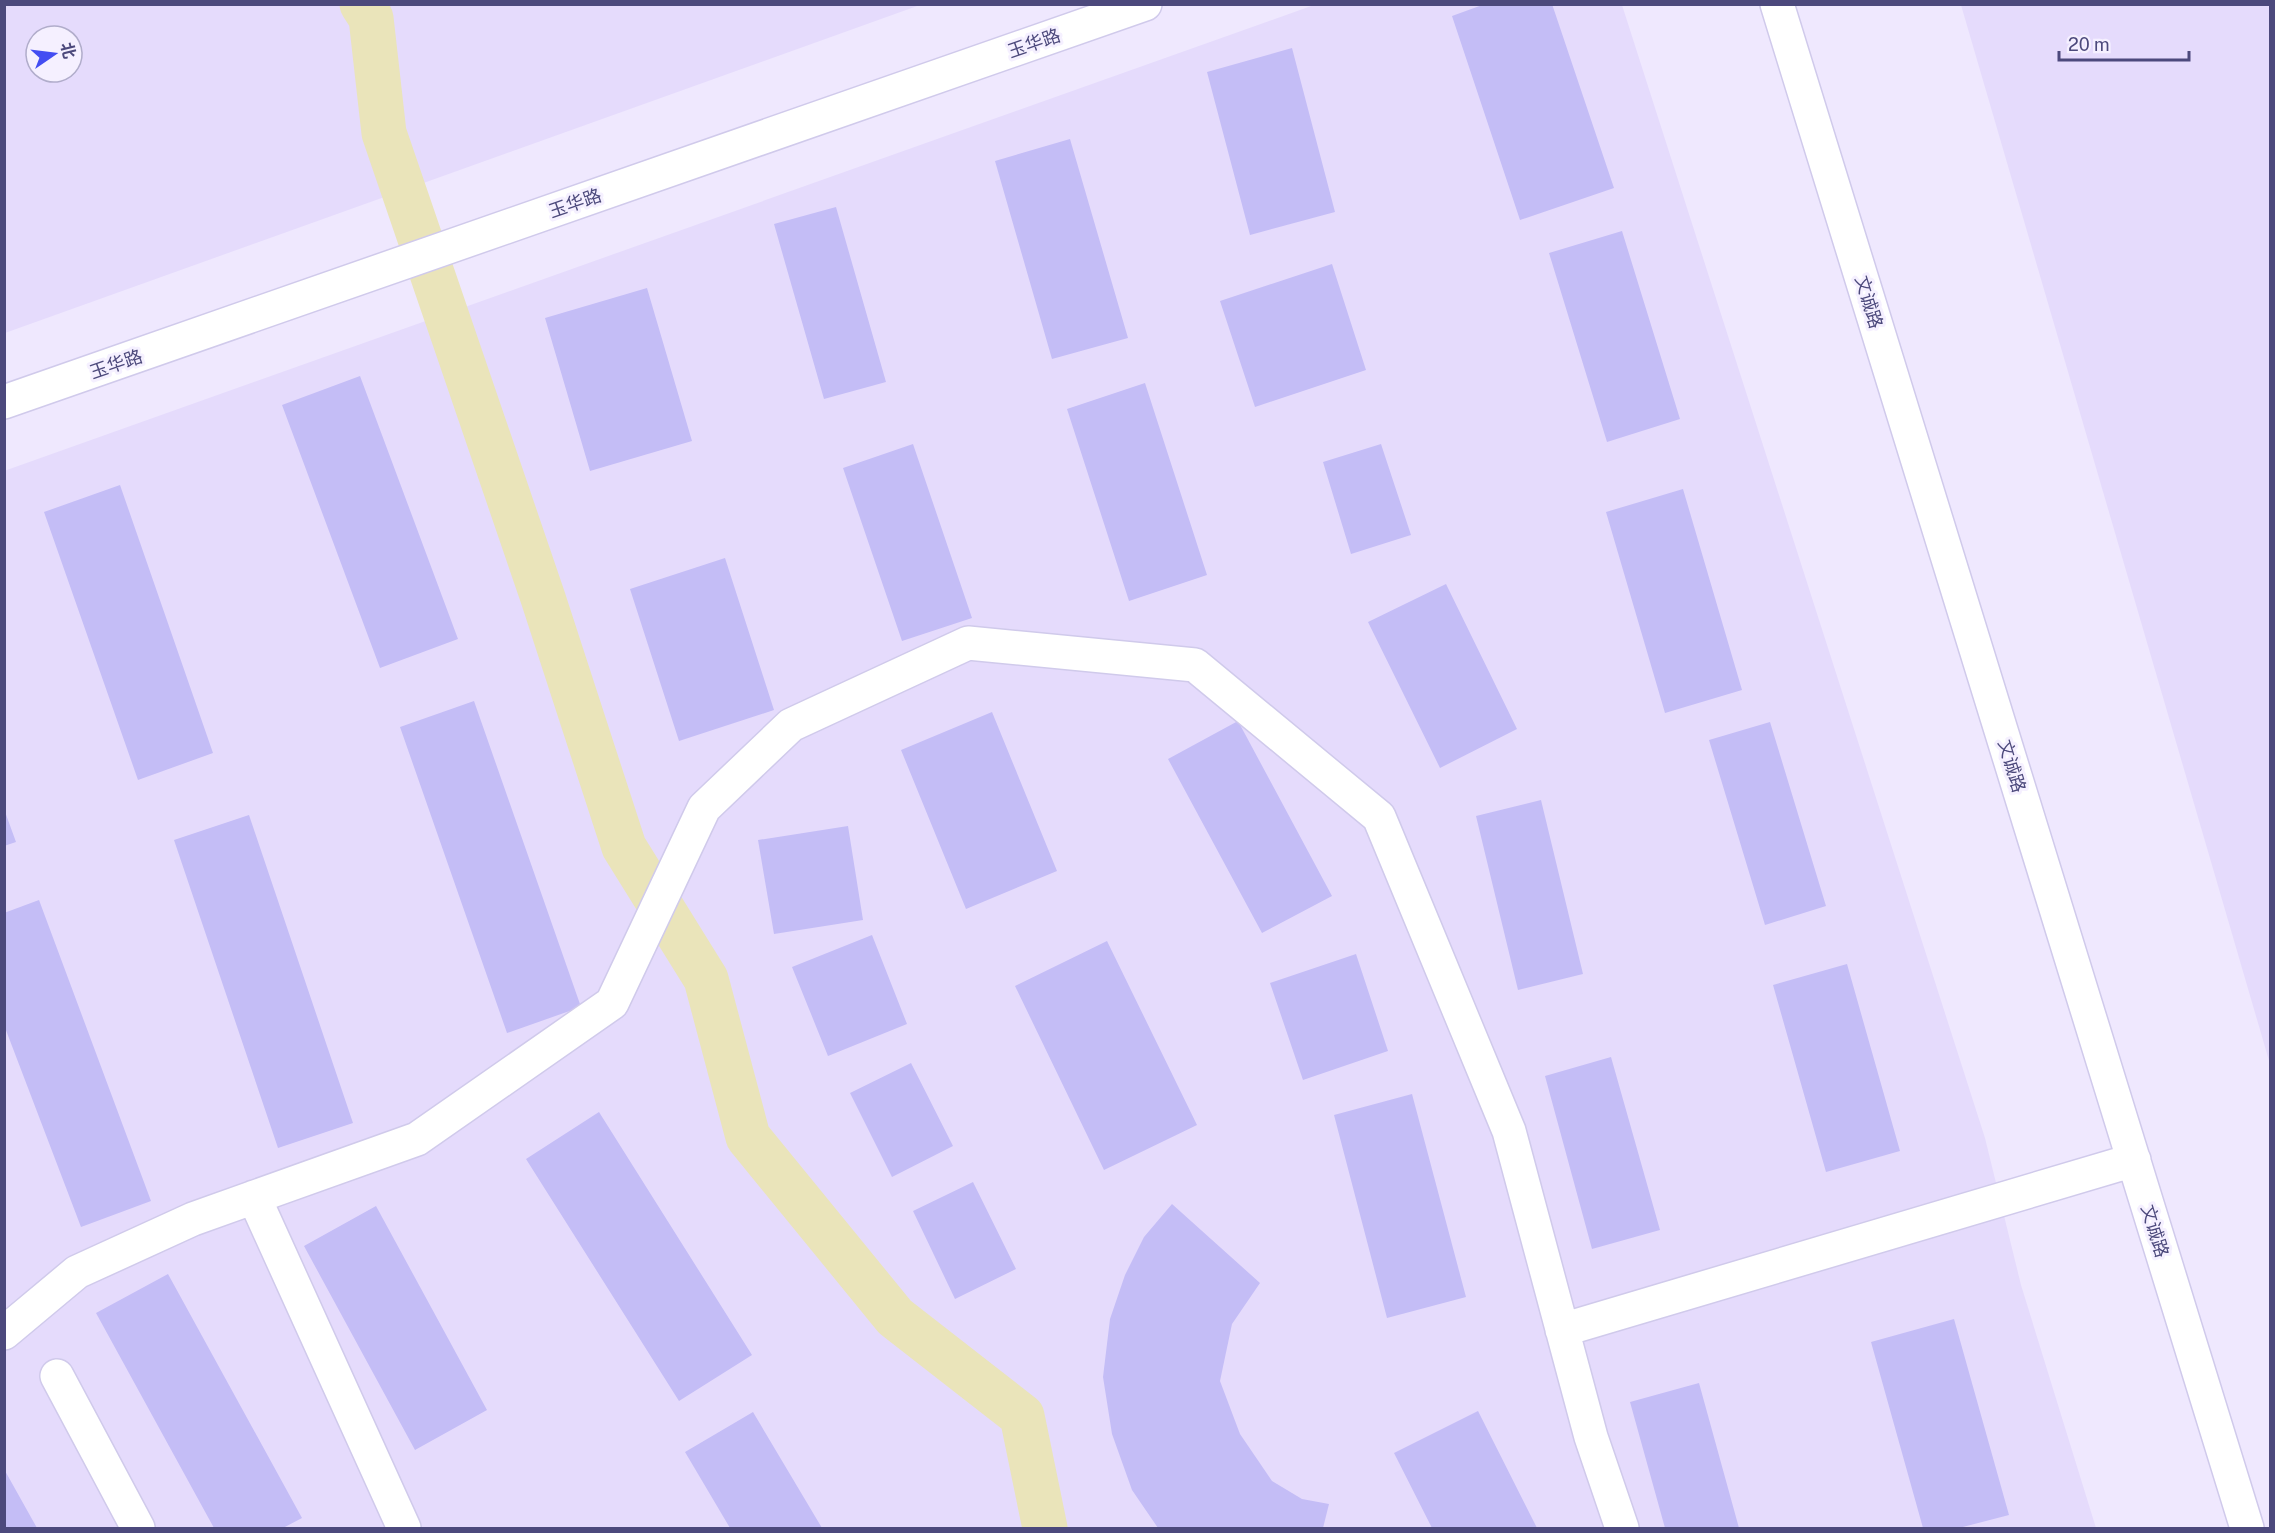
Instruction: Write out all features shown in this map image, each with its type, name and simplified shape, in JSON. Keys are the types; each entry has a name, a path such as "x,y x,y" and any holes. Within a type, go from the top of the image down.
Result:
{"street":[{"name":"玉华路","path":"4,402 1145,4"},
{"name":"文诚路","path":"1777,4 2247,1528"},
{"path":"4,1333 77,1272 193,1219 417,1139 612,1003 704,808 791,725 968,643 1196,665 1379,817 1509,1131 1591,1437 1622,1528"},
{"path":"1562,1330 2134,1160"},
{"path":"254,1197 404,1528"},
{"path":"57,1376 138,1528"}],"shaded area":[{"path":"5,4 920,5 5,333"},
{"path":"1314,5 1622,5 1985,1138 2021,1285 2096,1528 5,1528 4,471"},
{"path":"1961,5 2270,5 2270,1064"}],"building":[{"path":"1485,4 1552,4 1614,188 1520,220 1452,16"},
{"path":"1292,48 1335,212 1250,235 1207,72"},
{"path":"1070,139 1128,338 1052,359 995,161"},
{"path":"836,207 886,382 824,399 774,224"},
{"path":"1622,231 1680,419 1607,442 1549,253"},
{"path":"1332,264 1366,370 1255,407 1220,301"},
{"path":"647,288 692,441 590,471 545,318"},
{"path":"360,376 458,639 380,668 282,405"},
{"path":"1145,383 1207,575 1129,601 1067,409"},
{"path":"913,444 972,618 902,641 843,468"},
{"path":"1381,444 1411,535 1351,554 1323,462"},
{"path":"120,485 213,753 138,780 44,512"},
{"path":"1683,489 1742,690 1665,713 1606,512"},
{"path":"725,558 774,710 679,741 630,589"},
{"path":"1446,584 1517,729 1440,768 1368,622"},
{"path":"474,701 581,1007 507,1033 400,727"},
{"path":"992,712 1057,871 966,909 901,750"},
{"path":"1238,721 1332,896 1262,933 1168,759"},
{"path":"1770,722 1826,906 1765,925 1709,740"},
{"path":"1541,800 1583,974 1518,990 1476,816"},
{"path":"4,809 16,842 4,846"},
{"path":"249,815 353,1123 278,1148 174,840"},
{"path":"848,826 863,920 774,934 758,840"},
{"path":"39,900 151,1201 81,1227 4,1025 4,913"},
{"path":"872,935 907,1024 828,1056 792,967"},
{"path":"1107,941 1197,1125 1104,1170 1015,986"},
{"path":"1356,954 1388,1051 1303,1080 1270,983"},
{"path":"1847,964 1900,1151 1826,1172 1773,985"},
{"path":"1611,1057 1660,1230 1592,1249 1545,1076"},
{"path":"911,1063 953,1146 892,1177 850,1093"},
{"path":"1412,1094 1466,1297 1387,1318 1334,1115"},
{"path":"599,1112 752,1355 679,1401 526,1159"},
{"path":"973,1182 1016,1269 955,1299 913,1211"},
{"path":"1172,1204 1260,1283 1232,1324 1220,1381 1240,1434 1272,1481 1302,1499 1329,1504 1323,1528 1158,1528 1132,1490 1112,1434 1103,1377 1110,1319 1125,1275 1144,1237"},
{"path":"376,1206 487,1410 415,1450 304,1246"},
{"path":"168,1274 302,1518 283,1528 214,1528 96,1313"},
{"path":"1954,1319 2009,1515 1959,1528 1923,1528 1871,1342"},
{"path":"1699,1383 1739,1528 1665,1528 1630,1402"},
{"path":"1478,1411 1537,1528 1432,1528 1394,1453"},
{"path":"753,1412 822,1528 730,1528 685,1452"},
{"path":"4,1469 37,1528 4,1528"}],"waterway":[{"path":"362,4 371,18 384,133 543,598 624,847 706,979 748,1137 895,1317 1022,1416 1045,1528"}]}
